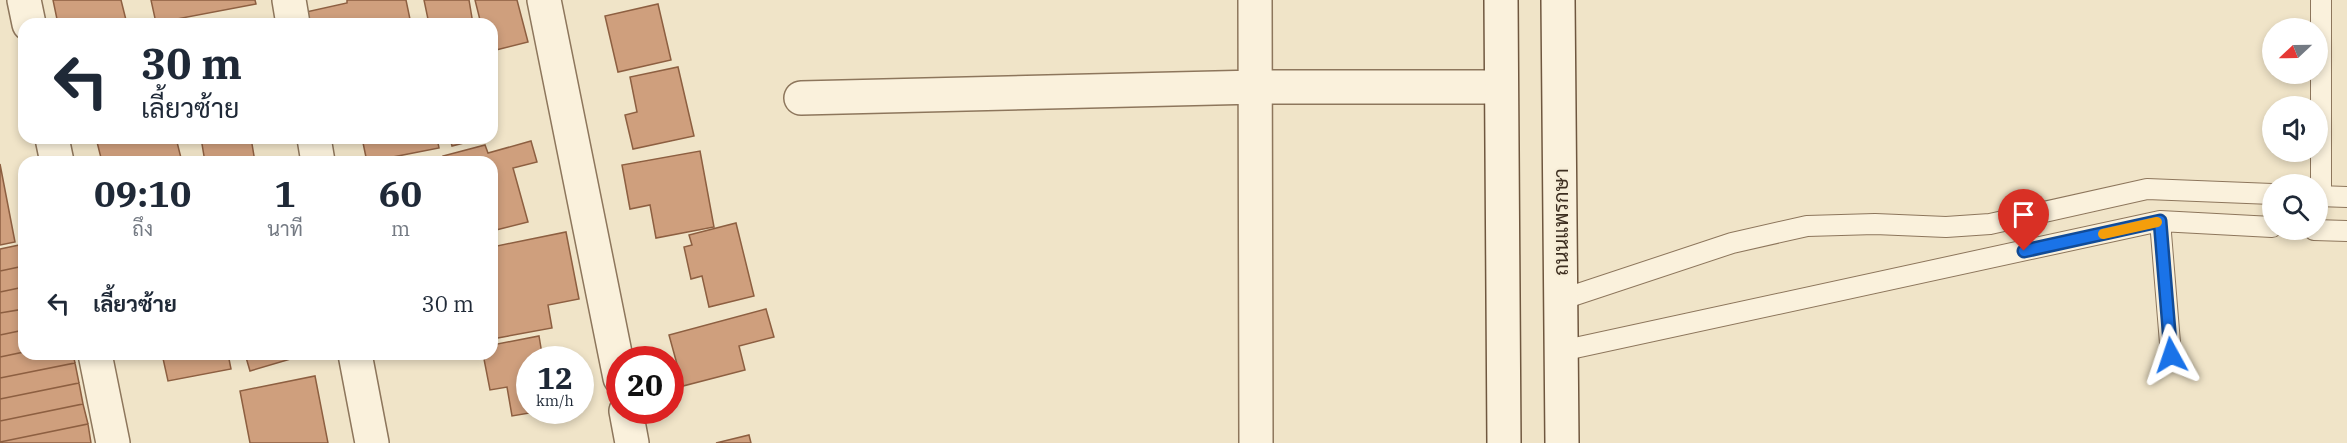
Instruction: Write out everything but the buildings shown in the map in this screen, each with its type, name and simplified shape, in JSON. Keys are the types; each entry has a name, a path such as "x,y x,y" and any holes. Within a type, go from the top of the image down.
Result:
{"street":[{"path":"24,0 28,18"},
{"path":"289,0 292,18"},
{"path":"544,0 614,346"},
{"path":"1255,0 1257,87 1256,443"},
{"path":"1501,0 1504,443"},
{"name":"ถนนแพรกษา","path":"1558,0 1562,443"},
{"path":"801,98 1257,87 1501,87"},
{"path":"96,360 112,443"},
{"path":"356,360 372,443"},
{"path":"629,424 633,443"}],"lane":[{"path":"2319,174 2321,0"},
{"path":"1560,300 1732,243 1807,226 1875,224 1946,228 1990,224 2147,189 2262,194"},
{"path":"2328,196 2347,197"},
{"path":"1561,351 2160,221 2262,226"},
{"path":"2160,221 2171,355"},
{"path":"2328,230 2347,231"}],"slow traffic":[{"path":"2103,234 2157,222"}],"route":[{"path":"2024,251 2160,221 2171,355"}]}
